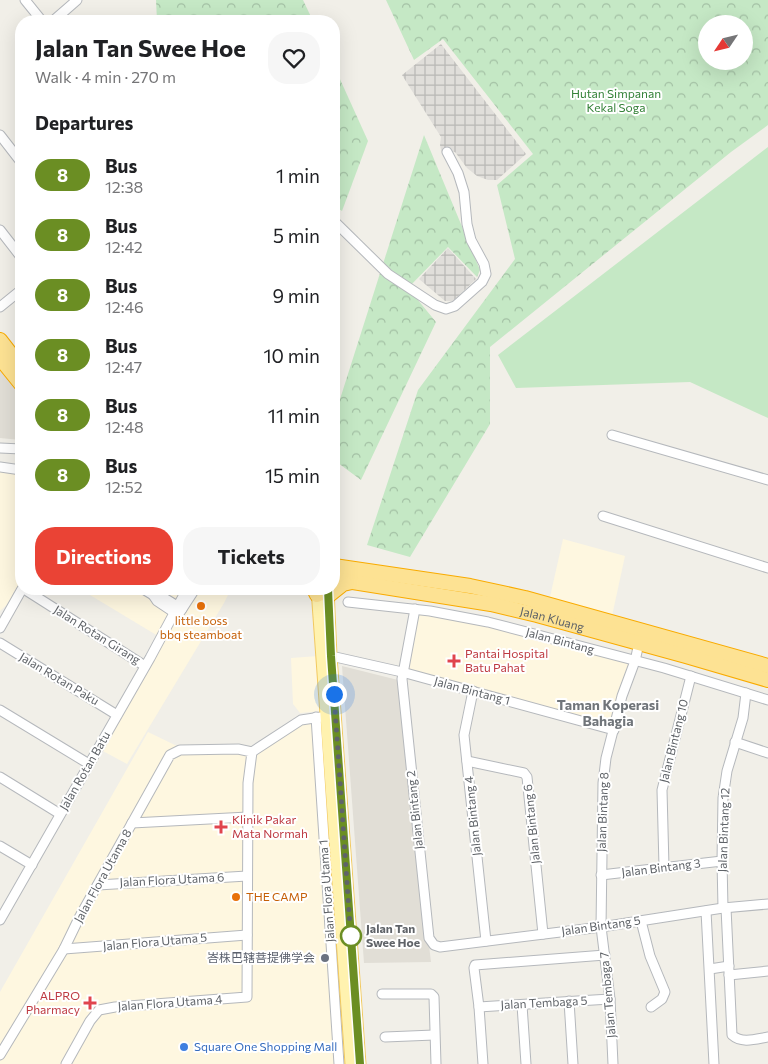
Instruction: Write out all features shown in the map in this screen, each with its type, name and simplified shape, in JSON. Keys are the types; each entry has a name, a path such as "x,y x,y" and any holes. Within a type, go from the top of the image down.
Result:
{"highway":[{"path":"0,340 15,359"},
{"path":"0,358 15,377"},
{"name":"Jalan Kluang","path":"340,567 470,586 516,596 768,666"},
{"name":"Jalan Kluang","path":"340,580 491,604 537,614 768,680"},
{"path":"340,585 356,581"}],"main road":[{"path":"321,595 321,717 351,1064"},
{"path":"322,595 331,656 360,1064"}],"street":[{"path":"26,0 37,15"},
{"path":"60,15 77,0"},
{"path":"0,136 15,155"},
{"path":"340,227 388,274 435,305 446,309 455,306 482,282 486,274 484,264 471,240 467,224 464,192 458,174 447,152"},
{"path":"0,230 15,249"},
{"path":"0,307 15,295"},
{"path":"612,434 768,480"},
{"path":"0,448 15,449"},
{"path":"0,467 15,469"},
{"path":"604,516 768,568"},
{"path":"0,628 19,595"},
{"name":"Jalan Rotan Girang","path":"33,595 146,666"},
{"path":"153,595 161,596 176,613"},
{"name":"Jalan Rotan Batu","path":"0,920 146,666 184,595"},
{"name":"Jalan Rotan Batu","path":"176,613 190,595"},
{"name":"Jalan Bintang","path":"348,602 415,609 488,622 690,676 768,700"},
{"name":"Jalan Bintang 2","path":"415,609 402,679 429,938 434,945"},
{"name":"Jalan Rotan Paku","path":"0,643 117,715"},
{"name":"Jalan Bintang 8","path":"601,927 603,783 606,758 622,696 636,661 639,643"},
{"name":"Jalan Bintang 1","path":"331,656 402,672 614,730"},
{"name":"Jalan Bintang 10","path":"664,868 662,790 690,676"},
{"name":"Jalan Bintang 4","path":"473,691 464,731 486,941"},
{"name":"Jalan Bintang 12","path":"746,694 743,718 723,792 722,861 732,1035 736,1039 742,1040 768,1037"},
{"path":"0,710 89,764"},
{"path":"247,935 248,783 252,752 301,720 321,717"},
{"name":"Jalan Flora Utama 1","path":"321,717 339,1064"},
{"path":"735,742 768,753"},
{"name":"Jalan Flora Utama 8","path":"0,1055 64,949 170,755 180,750 238,749 252,752"},
{"name":"Jalan Bintang 6","path":"467,760 524,773 527,777 543,934"},
{"path":"0,777 60,814"},
{"path":"132,823 248,817"},
{"path":"0,846 32,865"},
{"name":"Jalan Bintang 3","path":"601,875 722,861"},
{"name":"Jalan Flora Utama 6","path":"98,885 247,876"},
{"name":"Jalan Bintang 5","path":"434,945 440,947 601,927 725,908 768,904"},
{"path":"706,911 714,1064"},
{"path":"641,921 650,956 665,992 662,999 651,1007"},
{"name":"Jalan Tembaga 7","path":"601,927 610,1000 613,1064"},
{"name":"Jalan Flora Utama 5","path":"64,949 247,935"},
{"name":"Jalan Flora Utama 4","path":"66,1064 90,1021 99,1010 115,1007 247,997 247,935"},
{"path":"483,1064 475,964 605,955"},
{"path":"710,968 768,971"},
{"path":"382,994 430,993 434,997 436,1064"},
{"name":"Jalan Tembaga 5","path":"479,1007 610,1000"},
{"path":"569,1001 573,1064"},
{"path":"522,1004 526,1064"},
{"path":"385,1037 434,1035"}],"shaded area":[{"path":"441,44 526,154 497,180 488,180 477,176 467,168 455,152 442,154 441,137 402,75"},
{"path":"448,248 476,279 453,301 445,301 419,279"},
{"path":"0,361 15,380 15,439 0,438"},
{"path":"0,465 15,466 15,595 0,611"},
{"path":"563,539 625,556 612,616 550,597"},
{"path":"90,595 181,595 158,636"},
{"path":"195,595 228,595 127,764 101,750 174,623 180,618"},
{"path":"413,606 638,659 615,732 400,674"},
{"path":"318,656 322,711 300,713 293,704 291,658"},
{"path":"342,666 398,680 431,962 364,963"},
{"path":"325,712 349,1064 0,1064 0,992 148,732 179,747 257,747 304,714"}],"green space":[{"path":"156,0 303,0 310,15 157,15"},
{"name":"Hutan Simpanan Kekal Soga","path":"386,0 768,0 768,125 731,152 490,347 490,424 410,557 367,545 418,390 515,259 497,185 533,154 443,39 414,60"},
{"path":"340,79 368,141 342,211 340,210"},
{"path":"424,135 480,270 477,277 448,247 408,288 436,322 361,480 340,464 340,399"},
{"path":"768,147 768,418 690,382 516,388 498,355"}],"bus line":[{"name":"8","path":"328,595 360,1064"}],"place":[{"name":"little boss bbq steamboat","path":"201,606"},
{"name":"Pantai Hospital Batu Pahat","path":"454,661"},
{"name":"Klinik Pakar Mata Normah","path":"221,827"},
{"name":"THE CAMP","path":"236,897"},
{"name":"Jalan Tan Swee Hoe","path":"351,936"},
{"name":"峇株巴辖菩提佛学会","path":"325,958"},
{"name":"ALPRO Pharmacy","path":"90,1003"},
{"name":"Square One Shopping Mall","path":"184,1047"}],"district":[{"name":"Taman Koperasi Bahagia","path":"608,714"}],"route":[{"path":"334,694 351,941 351,936"}]}
